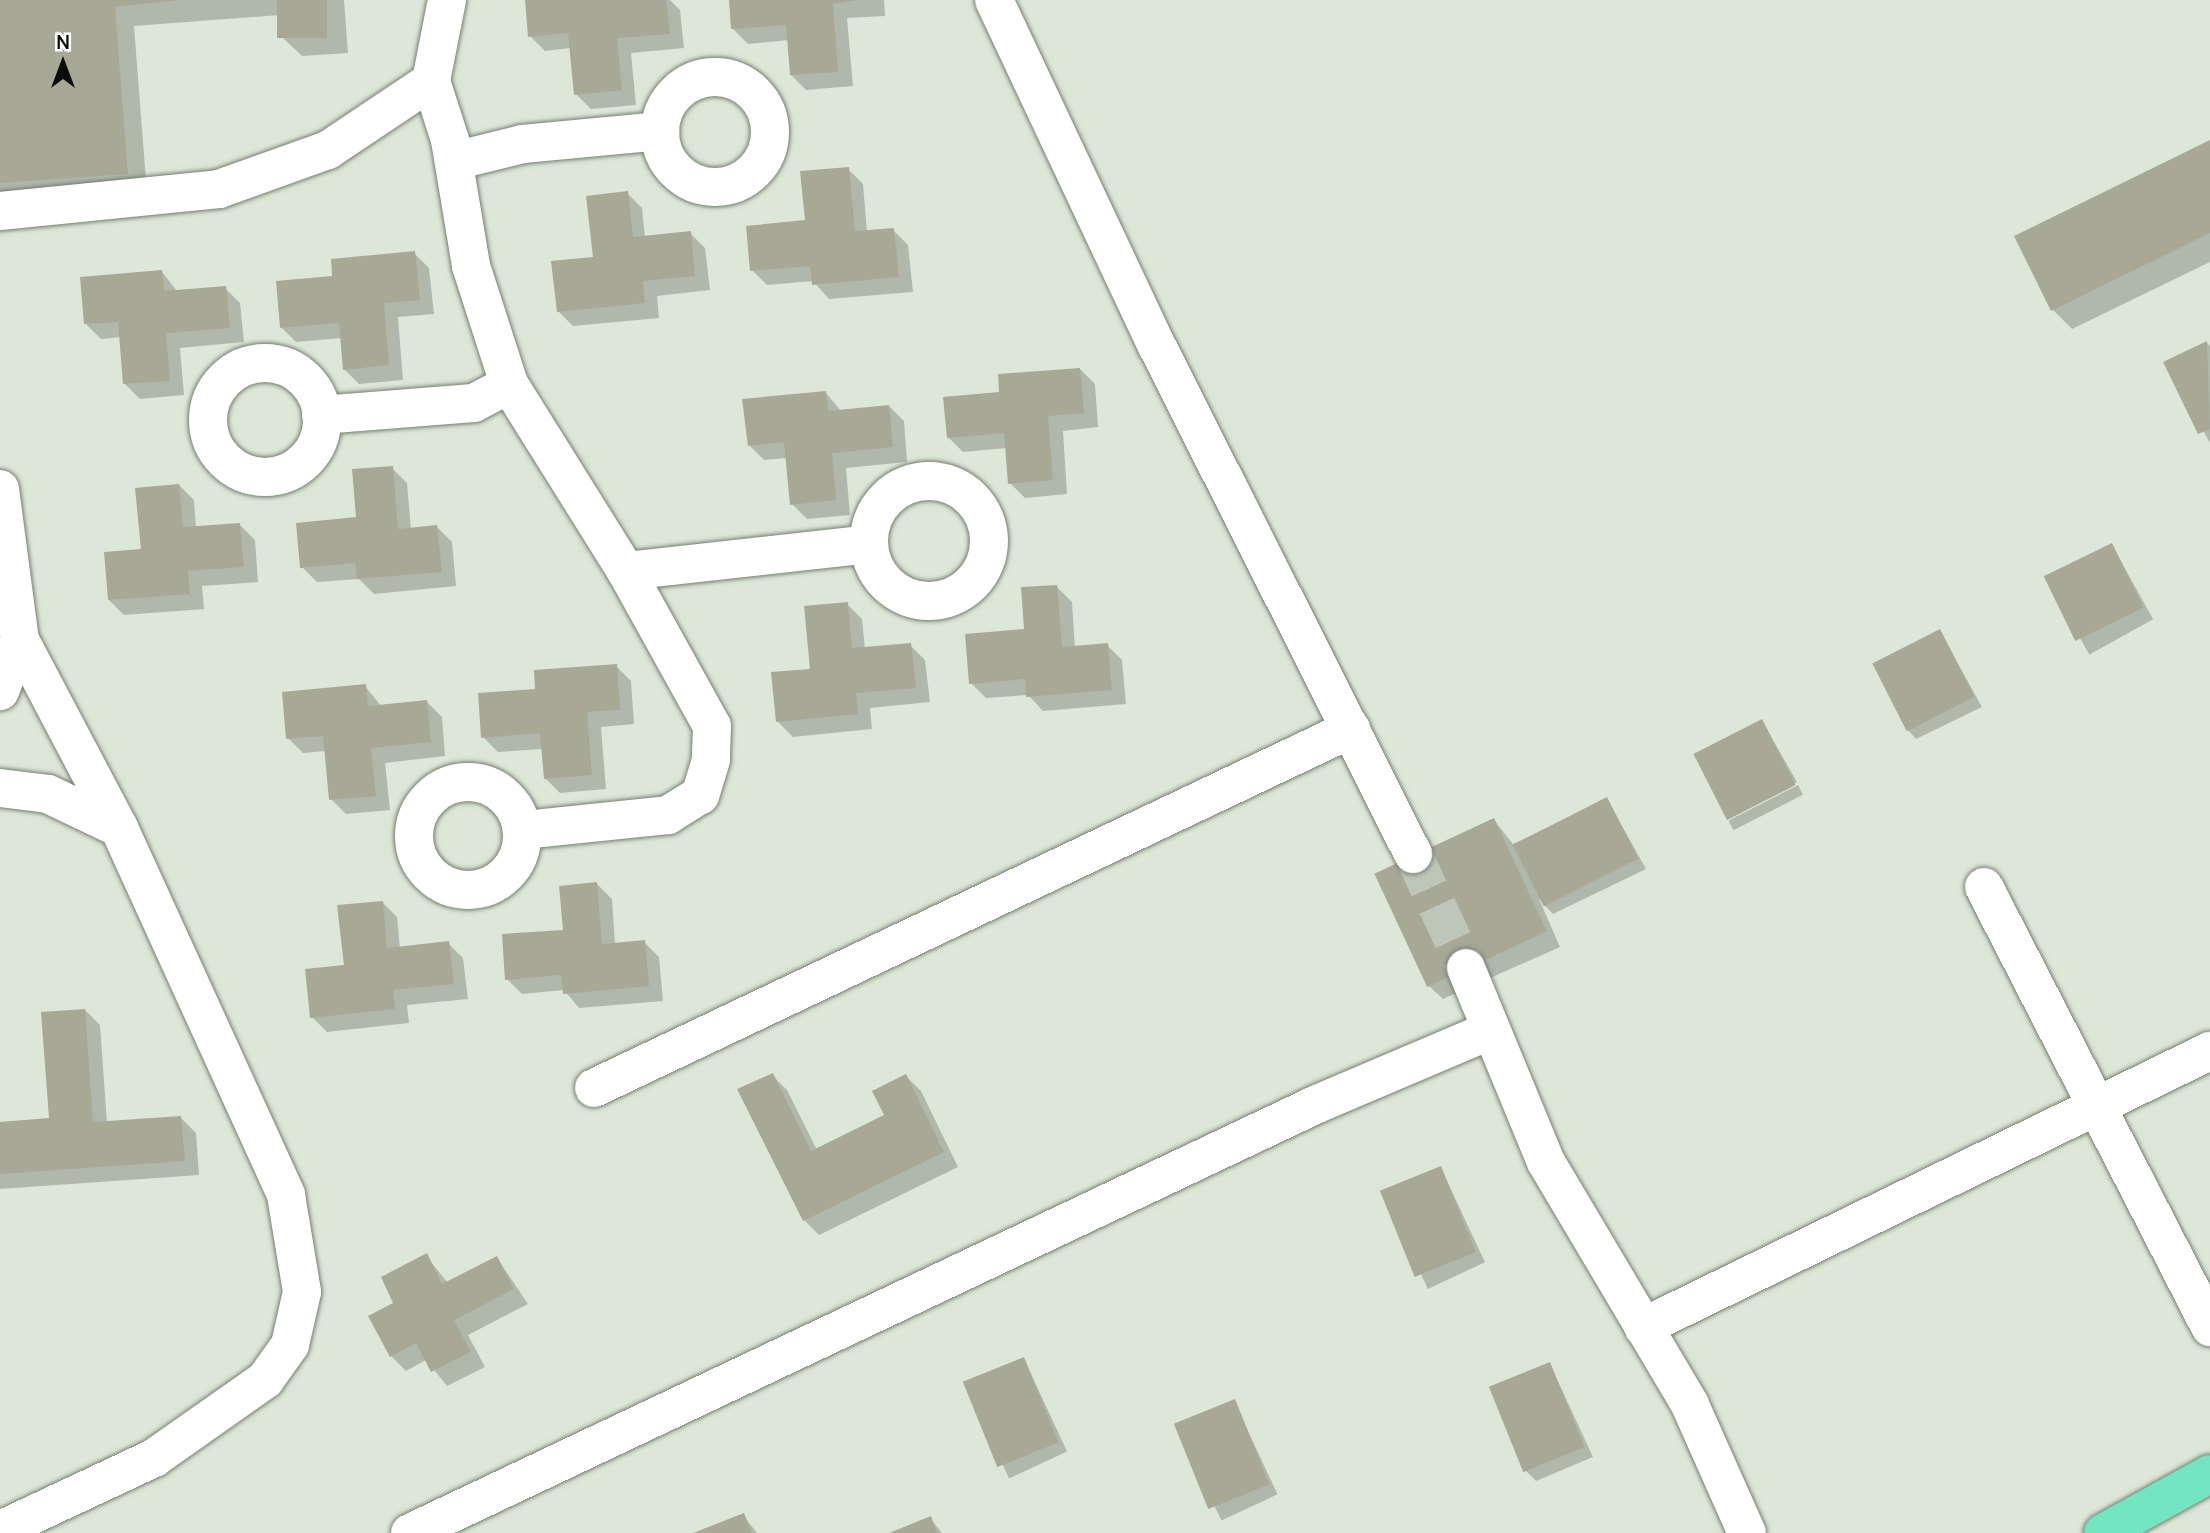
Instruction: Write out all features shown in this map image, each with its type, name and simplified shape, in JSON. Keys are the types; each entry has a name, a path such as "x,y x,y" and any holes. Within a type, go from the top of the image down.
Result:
{"main road":[{"path":"2103,1533 2210,1474"}],"street":[{"path":"447,0 431,81 454,161 471,266 509,384 626,571 712,726 711,760 699,795 668,815 522,830"},
{"path":"994,0 1157,346 1413,854"},
{"path":"0,211 219,189 328,150 431,81"},
{"path":"454,161 523,144 660,131"},
{"path":"321,415 474,403 509,384"},
{"path":"0,489 20,640 119,828 286,1195 302,1292 290,1345 265,1380 154,1458 0,1530"},
{"path":"626,571 869,544"},
{"path":"0,691 20,640"},
{"path":"594,1088 1351,729"},
{"path":"0,788 48,794 119,828"},
{"path":"1984,887 2210,1327"},
{"path":"1466,968 1489,1031 1546,1162 1690,1405 1747,1533"},
{"path":"410,1533 1304,1110 1489,1031"},
{"path":"1643,1327 2210,1051"}],"building":[{"path":"0,0 179,0 115,7 128,174 0,183"},
{"path":"277,0 327,0 327,38 277,38"},
{"path":"525,0 666,0 670,34 617,38 622,90 574,95 568,33 528,37"},
{"path":"729,0 859,0 833,4 838,72 790,75 786,25 731,29"},
{"path":"2210,140 2210,233 2051,311 2014,236"},
{"path":"849,167 855,231 894,228 899,277 812,285 810,266 750,271 746,226 805,220 800,171"},
{"path":"628,191 633,237 691,231 695,276 643,281 645,303 557,312 551,261 593,257 586,196"},
{"path":"415,251 420,300 384,303 389,365 343,370 339,323 280,328 276,281 332,276 331,259"},
{"path":"162,270 164,291 226,286 230,328 166,333 170,381 123,384 118,322 84,324 80,277"},
{"path":"2207,341 2210,429 2198,434 2163,362"},
{"path":"1080,368 1084,413 1048,416 1053,480 1008,484 1004,433 947,438 943,397 999,392 998,374"},
{"path":"826,391 828,411 889,405 893,447 832,453 836,500 790,505 784,442 748,446 742,399"},
{"path":"393,466 398,529 437,525 442,572 357,579 355,563 300,568 296,523 356,517 352,469"},
{"path":"179,484 183,527 240,523 244,567 188,571 190,594 108,600 104,552 141,549 135,488"},
{"path":"2112,543 2144,608 2075,641 2044,576"},
{"path":"1057,585 1062,647 1108,643 1112,690 1026,697 1025,679 969,684 965,634 1024,629 1021,587"},
{"path":"848,602 852,648 911,643 916,688 856,693 858,714 776,722 771,672 810,669 804,606"},
{"path":"1940,629 1975,697 1907,731 1872,664"},
{"path":"617,664 620,710 587,712 592,775 544,779 540,733 481,738 478,693 535,689 534,670"},
{"path":"366,684 368,706 427,700 431,742 371,748 376,796 329,800 323,736 286,739 282,692"},
{"path":"1762,719 1796,785 1727,820 1693,754"},
{"path":"1607,797 1638,858 1544,907 1513,845"},
{"path":"1494,818 1547,931 1427,987 1374,874"},
{"path":"597,882 602,944 645,940 649,986 563,994 561,975 505,980 502,934 563,930 559,886"},
{"path":"383,901 387,948 449,941 454,984 393,990 395,1009 310,1018 305,969 344,965 337,905"},
{"path":"85,1009 93,1122 181,1116 185,1161 0,1174 0,1122 49,1118 41,1012"},
{"path":"773,1073 811,1151 884,1115 872,1091 906,1074 944,1152 803,1221 737,1089"},
{"path":"1441,1166 1476,1252 1415,1277 1380,1191"},
{"path":"427,1253 442,1284 497,1256 514,1289 454,1320 471,1352 431,1372 416,1343 390,1357 368,1316 393,1303 381,1277"},
{"path":"1024,1357 1058,1442 997,1467 963,1382"},
{"path":"1550,1362 1584,1447 1523,1472 1489,1387"},
{"path":"1235,1399 1269,1484 1208,1509 1174,1424"},
{"path":"744,1513 752,1533 693,1533"},
{"path":"931,1516 937,1533 889,1533"}],"tunnel":[{"path":"1413,854 1466,968"}]}
